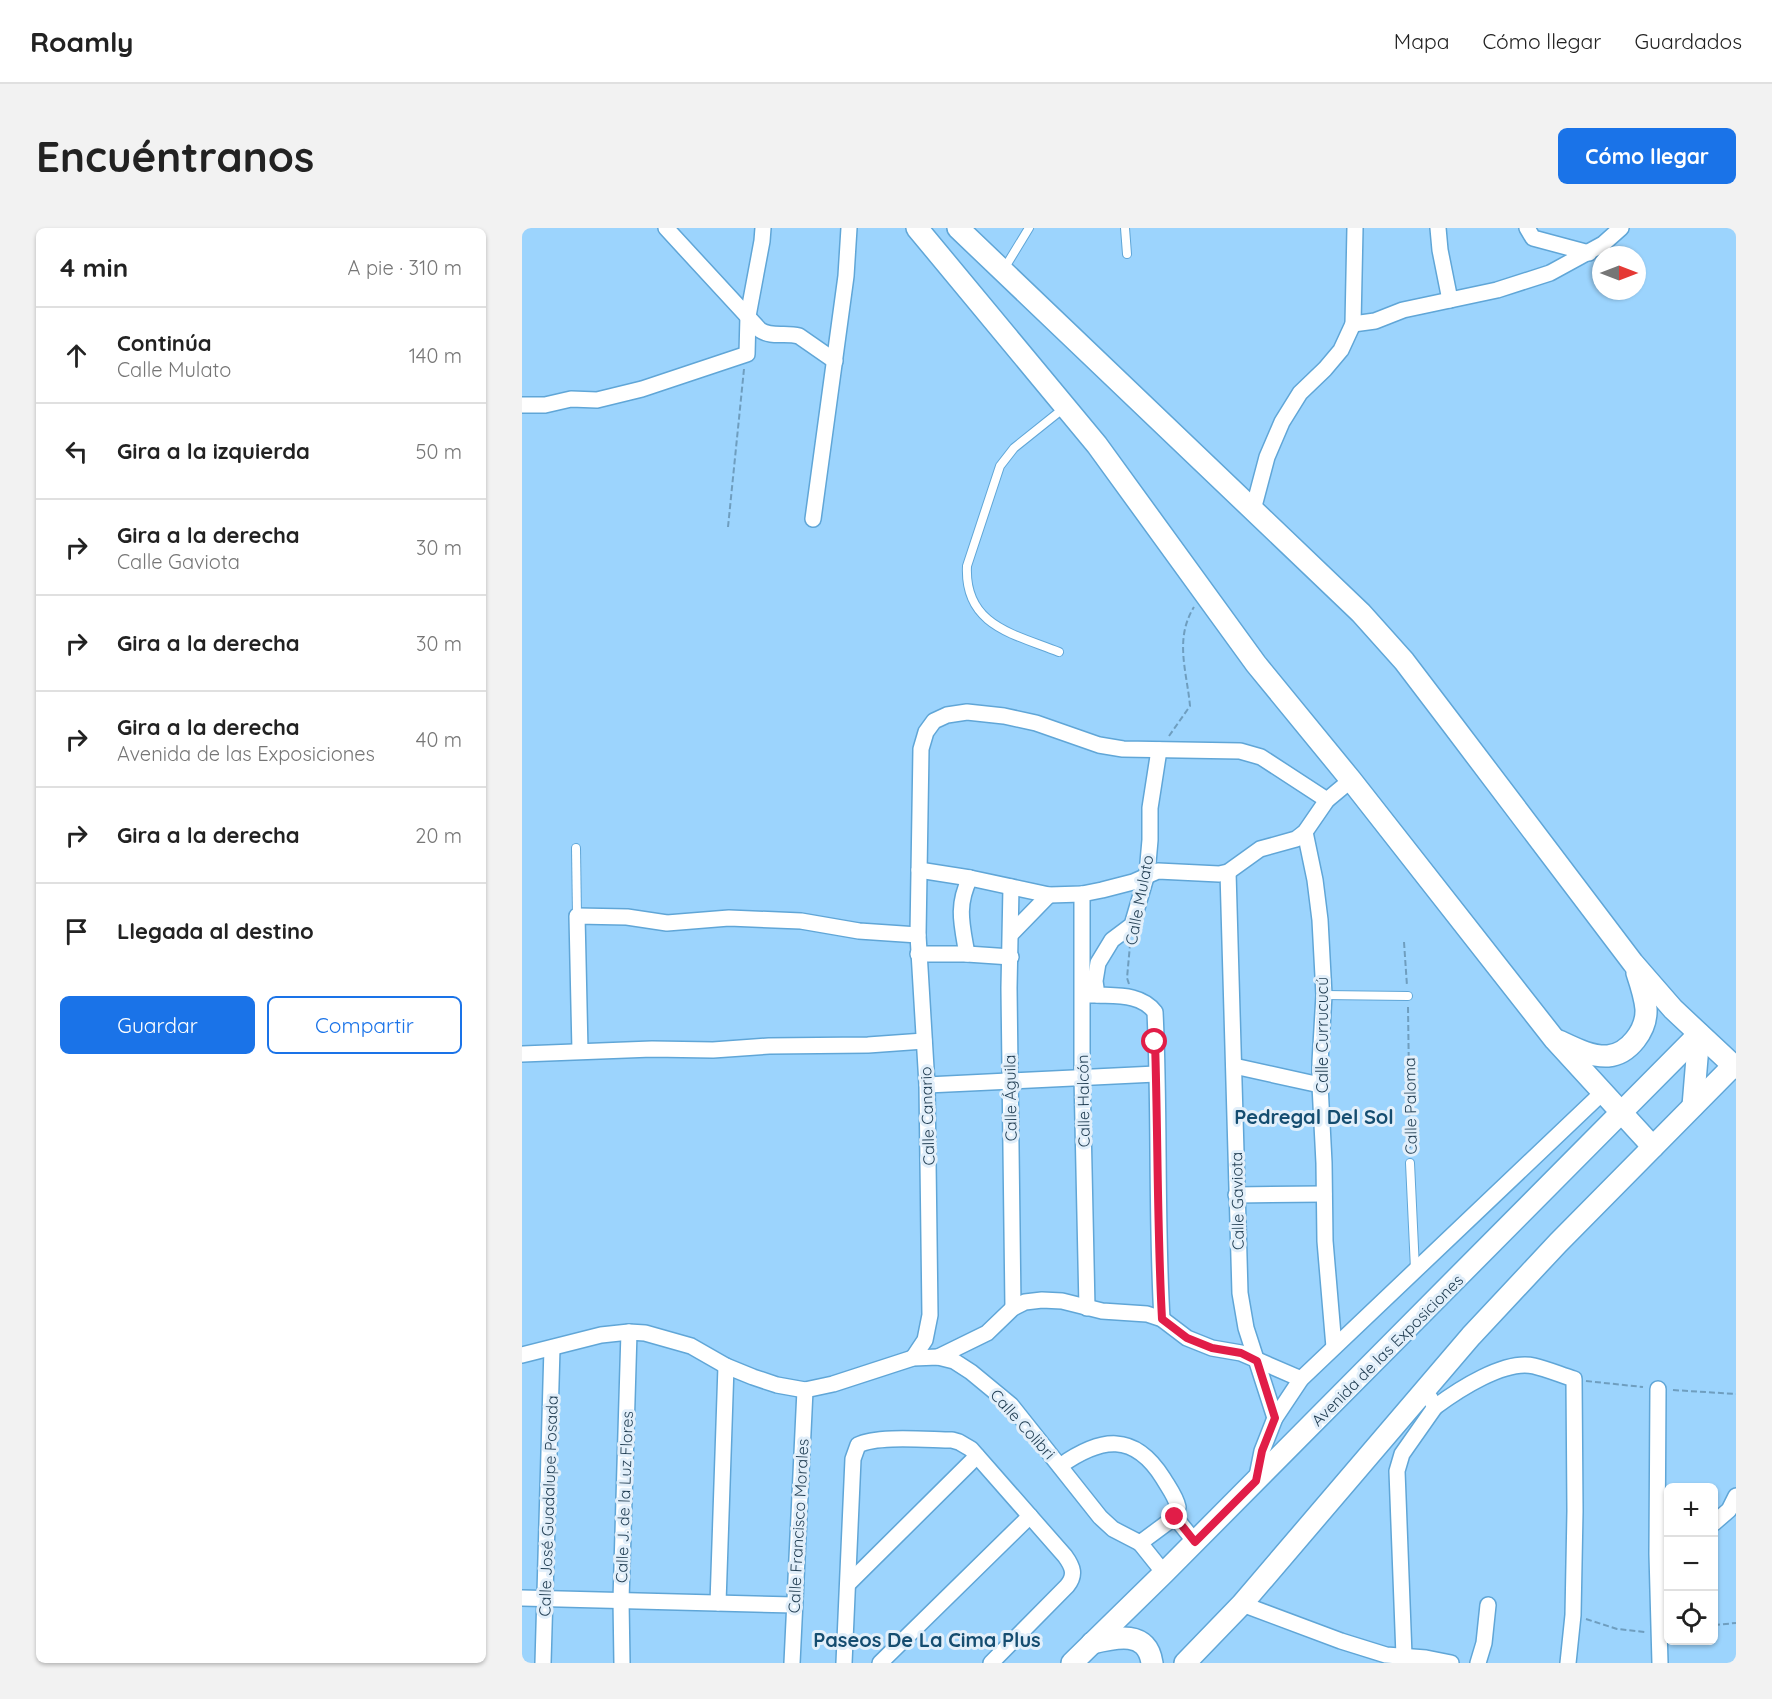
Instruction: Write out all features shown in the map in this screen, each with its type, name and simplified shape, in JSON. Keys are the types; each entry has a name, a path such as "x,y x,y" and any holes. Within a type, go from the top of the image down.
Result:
{"street":[{"path":"666,228 760,330 768,335 799,336 835,361"},
{"path":"522,405 545,405 571,399 591,400 608,397 642,389 747,354 748,316 763,228"},
{"path":"813,519 846,276 849,228"},
{"path":"917,228 1133,493 1282,698 1352,780 1555,1040 1653,1147"},
{"path":"958,228 1368,621 1430,695 1633,963 1666,1001 1734,1067 1693,1106 1470,1336 1430,1398 1402,1454 1397,1471 1408,1659"},
{"path":"1253,510 1267,457 1282,422 1300,393 1326,369 1341,350 1353,324 1355,228"},
{"path":"1438,228 1450,300"},
{"path":"1601,228 1603,244"},
{"path":"1353,324 1375,321 1403,310 1497,290 1550,273 1589,253 1622,228"},
{"path":"1527,230 1533,238 1589,253"},
{"name":"Calle Canario","path":"913,1358 925,1340 930,1315 927,1086 918,935 921,749 926,732 934,721 947,715 967,712 1004,716 1036,723 1100,745 1123,749 1240,751 1261,757 1327,800"},
{"name":"Calle Mulato","path":"1132,925 1147,874 1150,808 1159,750"},
{"path":"919,870 1049,895 1082,894 1119,886 1147,874 1164,871 1204,874 1228,872 1260,849 1296,839 1305,832 1327,800 1352,780"},
{"name":"Calle Currucucú","path":"1305,832 1320,920 1324,995 1320,1085 1329,1296 1334,1347"},
{"name":"Calle Gaviota","path":"1228,872 1240,1293 1246,1328 1275,1418"},
{"path":"967,954 960,912 970,878"},
{"name":"Calle Águila","path":"1011,887 1010,1080 1013,1308"},
{"name":"Calle Halcón","path":"1082,894 1089,995 1082,1077 1087,1308"},
{"path":"1011,934 1049,895"},
{"path":"580,1051 577,916 627,918 667,923 729,918 790,921 858,931 918,935"},
{"path":"1132,925 1112,940 1098,963 1095,981 1089,995 1135,998 1148,1004 1155,1012 1158,1092 1158,1254 1162,1319"},
{"path":"918,954 1011,957"},
{"path":"1555,1040 1593,1054 1608,1056 1630,1046 1644,1025 1646,1012 1641,984 1633,963"},
{"path":"1693,1106 1699,1034"},
{"name":"Avenida de las Exposiciones","path":"1072,1663 1256,1481 1699,1034"},
{"path":"522,1054 868,1045 924,1041"},
{"path":"1234,1066 1320,1085"},
{"path":"927,1086 1156,1074"},
{"path":"1256,1481 1262,1451 1275,1418 1301,1379 1602,1093"},
{"path":"1236,1196 1324,1194"},
{"path":"938,1357 987,1332 1013,1308 1025,1302 1062,1301 1102,1311 1147,1314 1162,1319 1187,1338 1212,1348 1241,1353 1301,1379"},
{"name":"Calle J. de la Luz Flores","path":"622,1663 621,1600 629,1332"},
{"path":"522,1355 601,1335 645,1333 691,1346 726,1366 777,1385 805,1390"},
{"name":"Calle José Guadalupe Posada","path":"543,1663 552,1348"},
{"name":"Calle Colibri","path":"805,1390 833,1384 913,1358 938,1357 954,1361 991,1387 1011,1405 1100,1517 1113,1529 1140,1543"},
{"path":"1187,1662 1430,1398 1449,1397 1510,1366 1532,1365 1574,1379 1574,1616 1568,1663"},
{"path":"718,1604 726,1366"},
{"path":"1658,1389 1663,1550 1659,1632 1660,1663"},
{"name":"Calle Francisco Morales","path":"792,1663 805,1390"},
{"path":"844,1663 853,1459 858,1445 876,1440 952,1440 965,1445 1065,1556 1072,1569 1071,1581 1061,1593 991,1663"},
{"path":"1060,1466 1081,1451 1098,1445 1117,1444 1133,1447 1148,1458 1173,1495 1178,1508 1175,1517 1140,1543 1164,1573"},
{"path":"848,1584 977,1456"},
{"path":"1718,1519 1729,1510 1736,1496"},
{"path":"880,1663 1030,1516"},
{"path":"1175,1517 1195,1542"},
{"path":"522,1598 795,1605"},
{"path":"1242,1604 1381,1659 1451,1663"},
{"path":"1478,1663 1484,1643 1488,1605"},
{"path":"1092,1643 1115,1638 1135,1639 1143,1643 1149,1651 1152,1663"}],"lane":[{"path":"1003,271 1029,228"},
{"path":"1125,228 1127,254"},
{"path":"1059,652 991,623 974,604 966,579 967,566 1000,466 1014,448 1065,407"},
{"path":"576,848 577,916"},
{"path":"1324,995 1408,996"},
{"name":"Calle Paloma","path":"1410,1163 1415,1270"}],"path":[{"path":"728,527 747,354"},
{"path":"1159,750 1190,706 1188,681 1182,660 1184,634 1192,611 1204,593"},
{"name":"Calle Mulato","path":"1132,925 1127,978 1135,998"},
{"name":"Calle Paloma","path":"1404,942 1408,996 1410,1163"},
{"path":"1574,1616 1617,1629 1659,1632"},
{"path":"1718,1625 1736,1623"}],"district":[{"name":"Pedregal Del Sol","path":"1314,1117"},
{"name":"Paseos De La Cima Plus","path":"927,1640"}],"route":[{"path":"1155,1042 1158,1092 1158,1254 1162,1319 1187,1338 1212,1348 1241,1353 1257,1361 1275,1418 1262,1451 1256,1481 1195,1542 1175,1517"}]}
